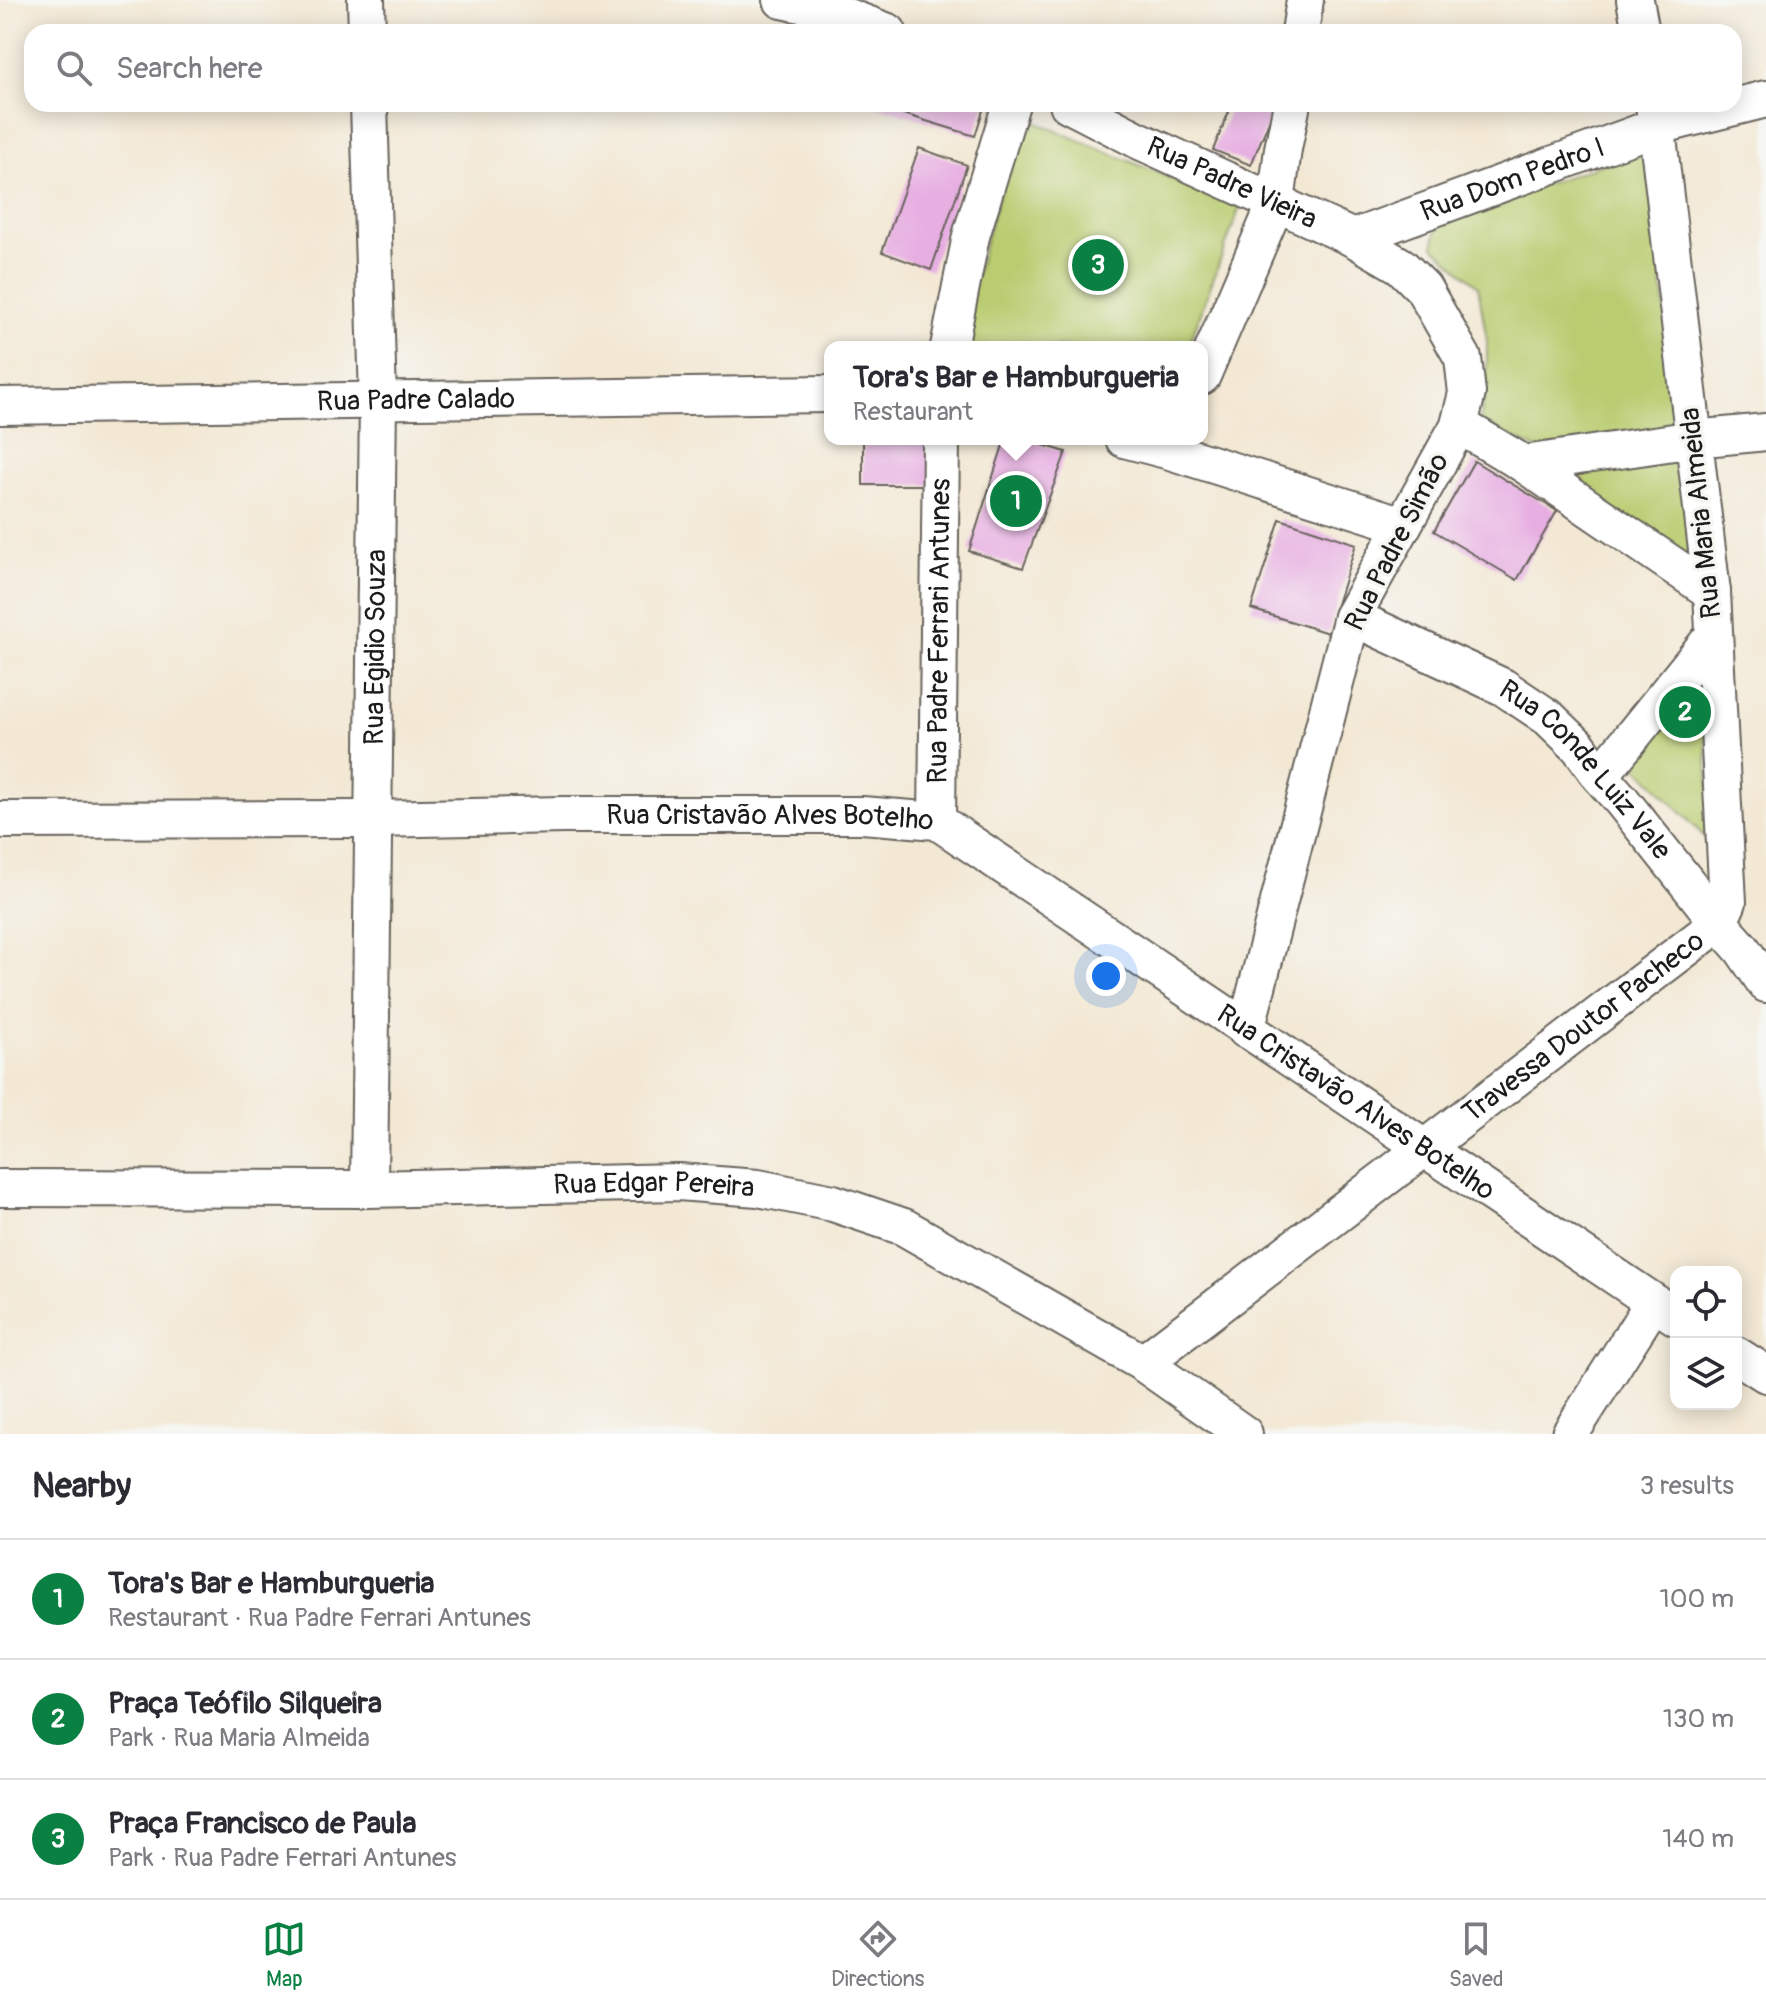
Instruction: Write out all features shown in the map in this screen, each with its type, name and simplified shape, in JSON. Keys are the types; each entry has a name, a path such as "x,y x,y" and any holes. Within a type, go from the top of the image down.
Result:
{"street":[{"path":"366,0 367,24"},
{"path":"782,0 828,5 870,24"},
{"path":"1301,24 1305,0"},
{"path":"1635,0 1640,24"},
{"name":"Rua Dom Pedro I","path":"1742,102 1766,99"},
{"name":"Rua Egidio Souza","path":"369,112 378,399 369,1189"},
{"path":"950,341 971,236 1009,112"},
{"name":"Rua Padre Vieira","path":"1084,112 1353,238"},
{"path":"1208,362 1276,203 1290,112"},
{"name":"Rua Dom Pedro I","path":"1353,238 1656,115 1677,112"},
{"name":"Rua Maria Almeida","path":"1656,115 1712,592 1728,902 1742,942"},
{"name":"Rua Padre Simão","path":"1246,1030 1352,617 1459,425 1467,393 1463,358 1423,288 1401,266 1353,238"},
{"name":"Rua Padre Calado","path":"0,406 824,394"},
{"path":"1459,425 1524,464 1712,592"},
{"path":"1524,464 1694,439 1766,432"},
{"name":"Rua Padre Ferrari Antunes","path":"937,821 941,445"},
{"path":"1173,445 1403,525"},
{"name":"Rua Conde Luiz Vale","path":"1352,617 1503,687 1549,718 1579,747 1600,776 1742,942 1766,984"},
{"path":"1600,776 1713,636"},
{"name":"Rua Cristavão Alves Botelho","path":"0,820 862,815 937,821 1664,1310"},
{"name":"Travessa Doutor Pacheco","path":"1143,1363 1423,1148 1742,942"},
{"name":"Rua Edgar Pereira","path":"0,1188 369,1189 678,1182 758,1188 833,1203 904,1227 1143,1363 1244,1434"},
{"path":"1570,1434 1664,1310"},
{"path":"1742,1359 1766,1374"}],"green space":[{"path":"1021,116 1240,207 1190,341 967,341 972,289"},
{"path":"1634,153 1648,163 1677,412 1669,434 1539,450 1480,421 1487,382 1487,341 1478,286 1433,246 1437,229 1444,220"},
{"path":"1682,450 1696,568 1552,471"},
{"path":"1700,663 1713,846 1632,761"}],"building":[{"path":"897,112 982,112 975,136"},
{"path":"1229,112 1273,112 1251,165 1213,150"},
{"path":"919,148 967,165 931,270 882,252"},
{"path":"863,445 931,445 931,485 863,485"},
{"path":"1003,445 1043,445 1066,452 1023,568 969,551"},
{"path":"1474,461 1557,511 1517,580 1434,531"},
{"path":"1280,519 1356,544 1328,633 1251,609"}],"place":[{"name":"Praça Francisco de Paula","path":"1098,265"},
{"name":"Tora's Bar e Hamburgueria","path":"1016,501"},
{"name":"Praça Teófilo Silqueira","path":"1685,712"}]}
